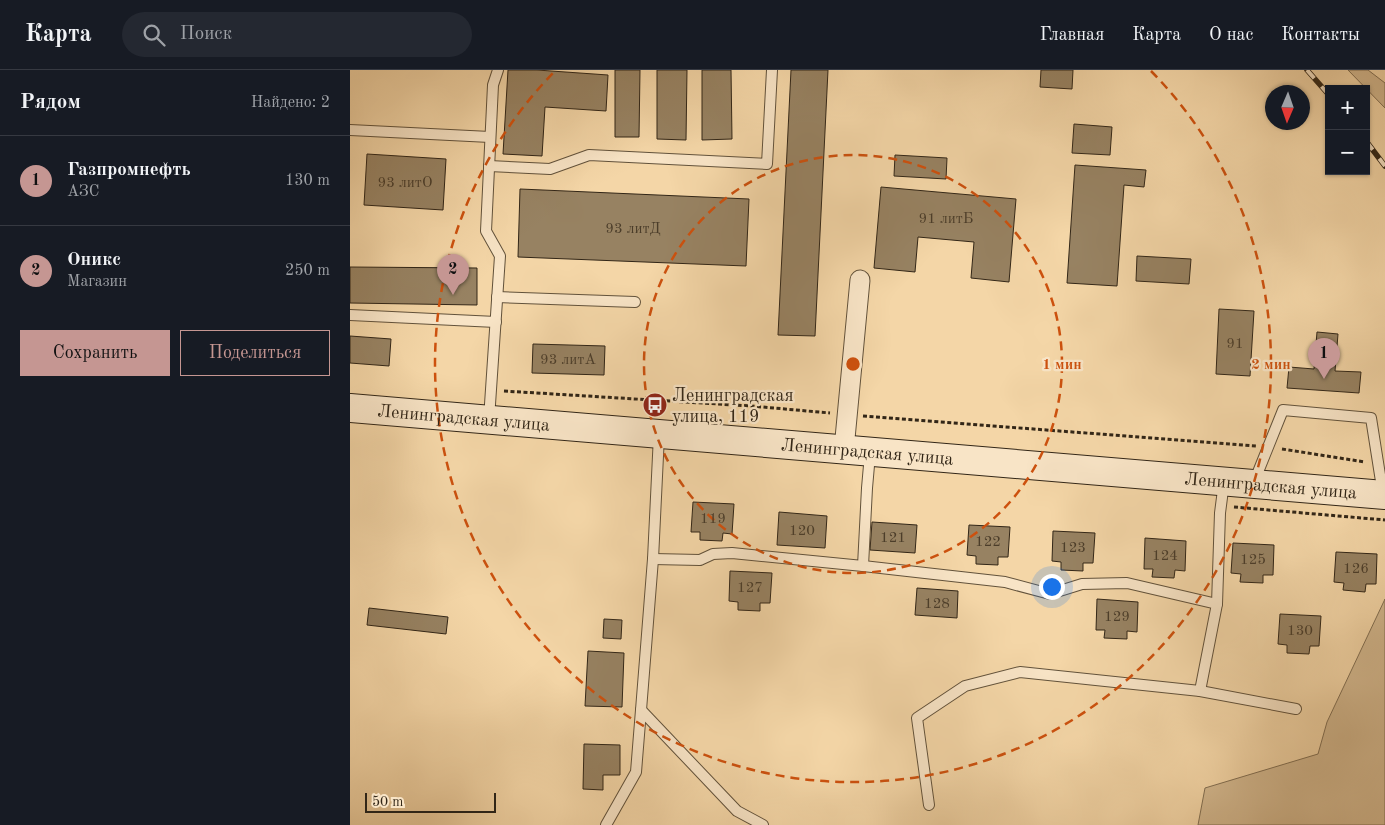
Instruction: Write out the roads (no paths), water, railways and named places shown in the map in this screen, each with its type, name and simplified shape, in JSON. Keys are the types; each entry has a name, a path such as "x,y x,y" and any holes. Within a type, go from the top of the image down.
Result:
{"main road":[{"name":"Ленинградская улица","path":"350,408 857,450 1222,493 1252,484 1385,504"}],"street":[{"path":"857,450 846,415 860,280"}],"lane":[{"path":"489,420 500,256 486,231 493,85 498,70"},
{"path":"489,166 550,169 590,155 767,164 772,70"},
{"path":"350,130 490,137"},
{"path":"497,296 635,302"},
{"path":"350,315 496,322"},
{"path":"1252,484 1284,410 1371,418 1385,504"},
{"path":"606,825 636,772 653,559 659,434"},
{"path":"857,450 867,488 862,566"},
{"path":"1200,691 1217,604 1222,493"},
{"path":"653,559 700,560 713,554 732,553 1005,582 1050,594 1082,584 1127,584 1217,604"},
{"path":"928,805 917,718 965,686 1020,672 1200,691 1296,710"},
{"path":"641,710 738,812 763,825"}],"railway":[{"path":"1307,70 1325,90"},
{"path":"1370,146 1385,166"}],"place":[{"name":"Оникс","path":"453,295"},
{"name":"Газпромнефть","path":"1324,379"},
{"name":"Ленинградская улица, 119","path":"655,405"}]}
